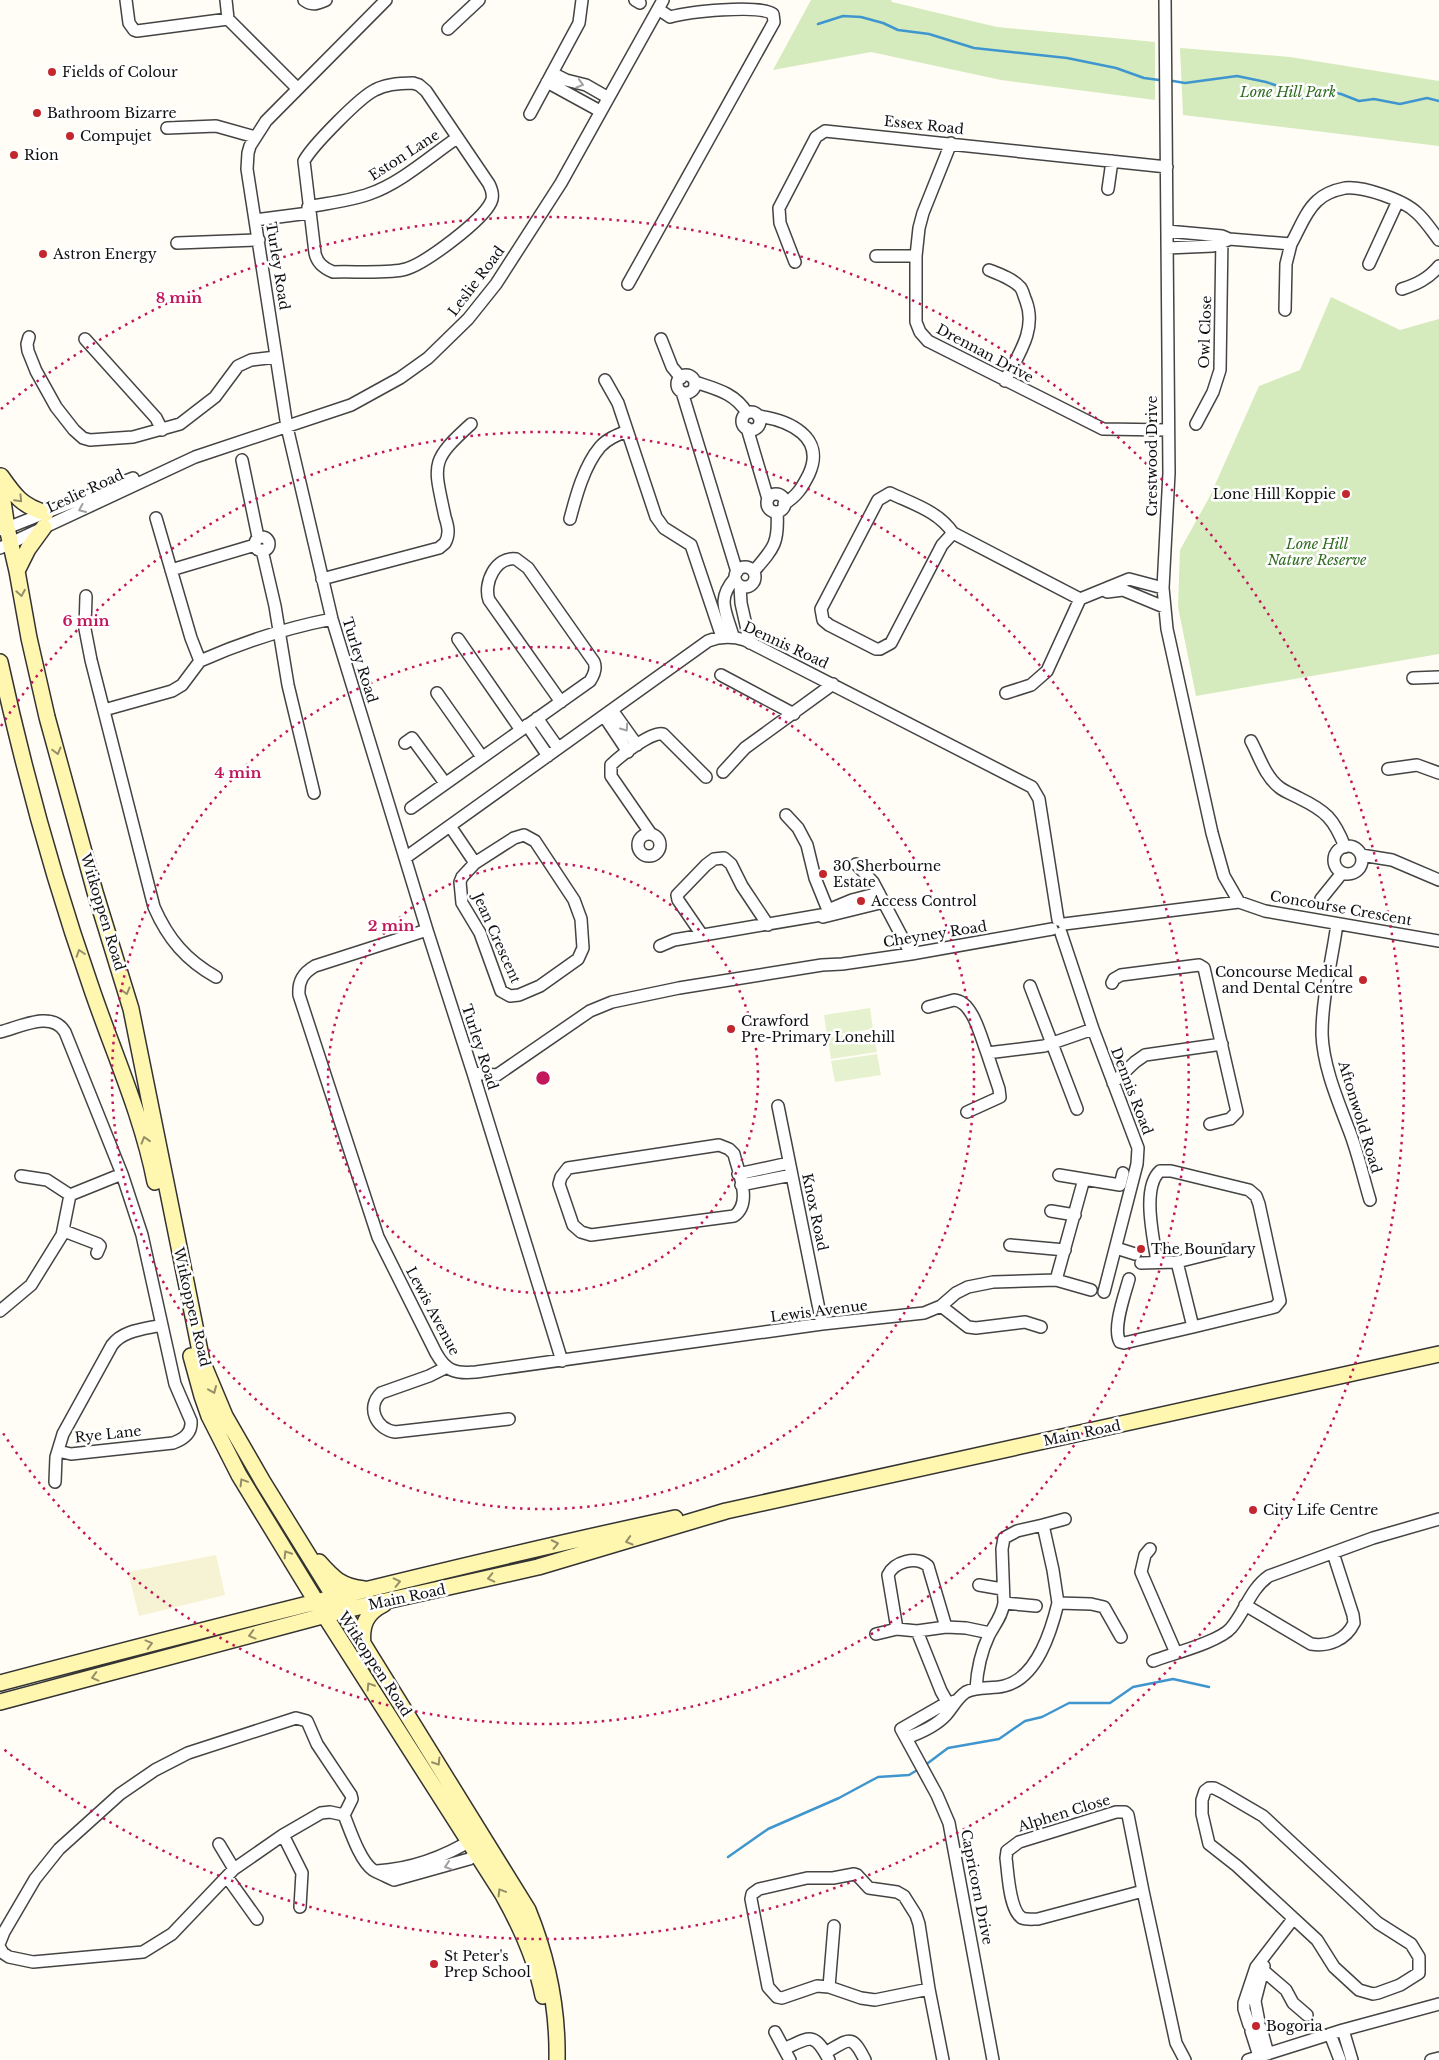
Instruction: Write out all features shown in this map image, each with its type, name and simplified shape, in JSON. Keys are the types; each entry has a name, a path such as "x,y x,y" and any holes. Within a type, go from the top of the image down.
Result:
{"main road":[{"path":"0,475 17,498 45,520 17,571"},
{"name":"Witkoppen Road","path":"0,482 5,546 17,571 28,638 47,717 95,892 131,1008 202,1361 225,1416 297,1539 363,1645 479,1844"},
{"name":"Witkoppen Road","path":"0,662 32,793 64,905 149,1154 186,1335 202,1396 223,1447 325,1616 479,1844 525,1904 529,1930 554,1998 558,2032 557,2060"},
{"name":"Main Road","path":"0,1683 317,1602 337,1605 390,1601 538,1567 726,1511 1439,1354"},
{"name":"Main Road","path":"0,1702 325,1616 337,1605 366,1589 535,1548 697,1513 726,1511"},
{"path":"297,1539 338,1582 347,1587 366,1589"},
{"path":"363,1645 362,1628 366,1618 374,1609 390,1601"},
{"name":"Witkoppen Road","path":"537,1953 544,2004 548,2060"}],"street":[{"path":"126,0 129,23 137,31 228,19"},
{"path":"226,0 228,19 297,88"},
{"path":"304,0 309,4 314,4 326,0"},
{"name":"Turley Road","path":"386,0 271,115 255,137 248,153 247,161 287,427 332,619 426,930 474,1073 562,1361"},
{"path":"448,29 478,0"},
{"path":"530,114 579,23 582,0"},
{"name":"Crestwood Drive","path":"1165,0 1169,474 1163,588 1164,607 1167,630 1212,833 1224,876 1239,902"},
{"path":"628,284 774,22 772,14 769,12 730,5 670,17 660,5"},
{"name":"Leslie Road","path":"5,546 45,520 137,476 173,466 204,454 328,414 372,395 415,368 448,340 477,310 496,284 561,183 607,97 660,5"},
{"path":"550,77 586,85 607,97"},
{"path":"550,77 600,111"},
{"path":"407,83 419,85 426,91 489,184 492,197 491,202 475,220 446,246 414,266 396,271 333,272 326,269 317,260 309,210 304,166 306,156 311,148 366,95 377,89 407,83"},
{"path":"167,128 216,126 255,137"},
{"name":"Essex Road","path":"795,262 780,222 778,208 820,133 830,130 1166,167"},
{"name":"Eston Lane","path":"256,220 309,210 367,195 378,190 457,138"},
{"name":"Drennan Drive","path":"951,143 920,220 916,256 916,322 920,332 928,341 1103,429 1168,430"},
{"path":"1108,189 1112,161"},
{"path":"1285,310 1286,264 1291,244 1310,210 1317,201 1328,194 1346,188 1398,201 1417,213 1439,240"},
{"path":"1369,264 1398,201"},
{"path":"1167,230 1224,240 1291,244"},
{"path":"178,242 258,240"},
{"path":"1167,248 1202,247 1224,240"},
{"name":"Owl Close","path":"1196,424 1213,392 1220,370 1224,240"},
{"path":"876,256 916,256"},
{"path":"1402,289 1422,282 1439,266"},
{"path":"990,270 1006,277 1020,287 1030,312 1030,326 1027,335 1005,381"},
{"path":"28,337 28,351 48,394 74,430 83,438 90,440 132,437 180,424 208,402 219,391 232,372 244,362 276,357"},
{"path":"661,338 672,367 681,378"},
{"path":"85,339 156,418 162,430"},
{"path":"681,378 689,376 695,382 725,392 742,404 760,422 752,430 747,428 768,499 769,509 781,508 799,494 803,487 814,464 813,450 808,438 801,431 774,418 753,414"},
{"path":"681,378 678,385 682,392 737,579 750,643"},
{"path":"605,380 618,403 656,517 664,528 691,545 728,637"},
{"path":"682,392 688,393 693,390 695,382"},
{"path":"322,579 438,548 445,543 448,530 436,468 446,449 471,424"},
{"path":"570,520 575,500 590,464 600,447 611,438 627,431"},
{"path":"242,460 258,544 275,606 288,685 314,793"},
{"path":"953,533 942,546 888,646 876,649 828,625 823,620 822,609 881,496 890,493 937,516 953,533 1080,599"},
{"path":"754,571 773,547 778,534 781,508"},
{"path":"156,518 200,661"},
{"name":"Leslie Road","path":"4,530 45,520"},
{"path":"171,570 258,544"},
{"path":"410,808 590,681 595,673 596,666 528,568 516,559 505,560 496,568 488,582 486,593 560,702"},
{"path":"728,637 723,597 726,589 737,579 745,567 754,571"},
{"path":"737,579 747,587 753,584 756,578 754,571"},
{"path":"1006,694 1031,685 1047,671 1080,599 1129,579 1163,588"},
{"path":"1093,594 1123,590 1164,607"},
{"path":"86,596 85,629 88,646 154,907 162,926 182,953 198,967 216,977"},
{"path":"726,612 742,610"},
{"path":"104,710 172,691 182,685 200,661 237,644 332,619"},
{"name":"Dennis Road","path":"405,858 708,641 728,637 750,643 834,684 1032,787 1039,799 1059,926 1093,1029 1135,1139 1138,1155 1104,1292"},
{"path":"458,639 524,728 548,756"},
{"path":"721,675 794,714"},
{"path":"1413,678 1439,677"},
{"path":"723,772 745,748 834,684"},
{"path":"437,693 482,757"},
{"path":"608,713 633,749"},
{"path":"537,718 558,748"},
{"path":"651,834 611,776 611,765 655,734 663,734 706,777"},
{"path":"405,743 412,738 445,783"},
{"path":"1251,741 1275,783 1285,791 1319,808 1328,815 1335,824 1345,847"},
{"path":"1388,769 1417,764 1439,773"},
{"path":"786,815 798,828 807,845 815,878 827,913"},
{"path":"453,824 478,861"},
{"name":"Jean Crescent","path":"524,835 531,838 578,907 584,940 578,959 540,986 519,995 510,996 502,991 480,933 462,903 460,892 462,876 478,861 518,836 524,835"},
{"path":"1361,855 1362,864 1359,869 1351,874 1342,873 1338,870 1334,861 1337,852 1345,847 1354,848 1361,855 1392,860 1439,880"},
{"path":"702,935 678,900 677,895 706,865 719,858 727,859 731,864 742,886 768,925"},
{"path":"856,864 868,875 911,954"},
{"path":"1320,899 1342,873"},
{"path":"660,946 674,940 768,925 827,913 881,897"},
{"name":"Concourse Crescent","path":"1239,902 1265,911 1439,941"},
{"name":"Cheyney Road","path":"474,1073 497,1075 590,1010 612,1002 679,988 822,965 911,954 1059,926 1239,902"},
{"name":"Aftonwold Road","path":"1337,924 1324,1004 1322,1036 1336,1096 1349,1130 1370,1200"},
{"name":"Lewis Avenue","path":"426,930 315,966 306,971 299,986 299,995 378,1237 445,1368 469,1373 822,1324 924,1313 942,1306 956,1293 977,1285 1056,1280 1091,1290"},
{"path":"1112,983 1114,979 1121,975 1202,966 1205,971 1237,1112 1230,1119 1210,1124"},
{"path":"1030,986 1077,1109"},
{"path":"928,1007 954,1000 958,1000 966,1005 987,1053 1000,1097 967,1112"},
{"name":"Rye Lane","path":"0,1032 46,1020 58,1023 65,1032 122,1174 142,1235 162,1325 175,1384 191,1421 188,1434 173,1442 70,1454 58,1451 63,1434 115,1341 125,1334 162,1325"},
{"path":"987,1053 1052,1044 1093,1029"},
{"path":"1114,1083 1135,1062 1145,1055 1222,1044"},
{"name":"Knox Road","path":"778,1106 822,1324"},
{"path":"719,1145 732,1151 739,1179 744,1203 737,1214 730,1217 591,1235 581,1232 573,1225 560,1184 563,1173 572,1166 719,1145"},
{"path":"739,1179 789,1163"},
{"path":"1129,1279 1117,1328 1117,1337 1120,1342 1124,1343 1275,1307 1280,1302 1256,1196 1245,1189 1171,1171 1160,1172 1156,1175 1154,1182 1143,1259"},
{"path":"1059,1175 1120,1185 1122,1173"},
{"path":"70,1195 122,1174"},
{"path":"739,1179 792,1175"},
{"path":"21,1176 48,1180 70,1195"},
{"path":"1056,1280 1084,1179"},
{"path":"2,1307 31,1285 64,1231 70,1195"},
{"path":"1051,1211 1075,1215"},
{"path":"64,1231 99,1245 97,1253"},
{"path":"1010,1245 1065,1250"},
{"path":"1115,1252 1143,1259 1177,1262 1225,1250"},
{"path":"1177,1262 1193,1327"},
{"path":"942,1306 968,1327 976,1328 1025,1322 1041,1327"},
{"path":"445,1368 429,1376 381,1393 374,1406 375,1417 381,1426 395,1432 509,1419"},
{"path":"55,1482 55,1462 58,1451"},
{"path":"1153,1661 1222,1636 1230,1629 1259,1584 1269,1576 1380,1535 1439,1519"},
{"path":"976,1689 979,1662 990,1633 1000,1617 1004,1603 1002,1589 1002,1543 1004,1538 1010,1533 1064,1520"},
{"path":"918,1631 951,1704 967,1692 1011,1684 1024,1675 1046,1641 1058,1603 1043,1525"},
{"path":"1150,1549 1145,1555 1141,1572 1176,1653"},
{"path":"1245,1605 1311,1644 1330,1643 1344,1636 1354,1623 1353,1615 1333,1553"},
{"path":"897,1629 888,1575 891,1568 898,1564 913,1561 920,1561 928,1566 946,1627"},
{"path":"979,1585 1002,1589"},
{"path":"1004,1603 1036,1606"},
{"path":"1058,1603 1091,1604 1104,1607 1121,1636"},
{"path":"876,1634 897,1629 918,1631 946,1627 966,1628 990,1633"},
{"name":"Capricorn Drive","path":"951,1704 904,1733 944,1809 954,1840 993,2060"},
{"path":"0,1942 35,1879 59,1849 120,1794 155,1770 188,1753 296,1718 304,1719 309,1724 316,1744 351,1795 352,1799 344,1815 357,1847 367,1864 376,1871 394,1880 415,1870 469,1859 479,1844"},
{"path":"1209,1788 1214,1788 1230,1796 1263,1816 1378,1923 1411,1944 1419,1957 1419,1973 1400,1985 1386,1990 1373,1994 1364,1992 1342,1975 1317,1940 1293,1919 1237,1866 1209,1844 1201,1806 1205,1791 1209,1788"},
{"path":"0,1948 2,1953 9,1958 33,1962 143,1952 179,1928 231,1873 283,1835 321,1813 330,1812 344,1815"},
{"name":"Alphen Close","path":"1143,1892 1028,1920 1022,1918 1016,1912 1013,1904 1006,1858 1007,1851 1019,1842 1116,1812 1125,1812 1130,1820 1143,1892 1176,2043 1185,2060"},
{"path":"283,1835 302,1873 300,1907"},
{"path":"219,1844 231,1873 257,1919"},
{"path":"929,1989 875,2000 861,1998 829,1987 813,1986 782,1998 777,1997 770,1991 765,1975 751,1899 754,1891 806,1878 833,1878 854,1874 869,1888 897,1892 904,1896 912,1907 919,1924 940,2059"},
{"path":"1293,1919 1264,1956 1244,2003 1244,2009 1255,2026 1259,2057 1343,2030 1439,2004"},
{"path":"829,1987 834,1926"},
{"path":"1260,1969 1289,1992 1294,2003 1307,2015"},
{"path":"1343,2030 1352,2060"},
{"path":"775,2032 790,2060"},
{"path":"1330,2034 1340,2060"},
{"path":"784,2049 811,2038 817,2041 827,2057 848,2041 853,2041 857,2044 865,2060"},
{"name":"Alphen Close","path":"1176,2043 1174,2052 1176,2060"},
{"path":"1431,2060 1439,2058"}],"shaded area":[{"path":"216,1555 225,1595 139,1616 128,1572"}],"green space":[{"path":"811,0 891,0 892,2 997,27 1155,42 1155,100 1001,80 871,52 773,70"},
{"name":"Lone Hill Park","path":"1180,48 1290,57 1439,81 1439,146 1183,115"},
{"name":"Lone Hill Nature Reserve","path":"1331,297 1400,330 1439,319 1439,654 1196,696 1178,607 1180,550 1210,496 1259,386 1300,370"},
{"path":"870,1008 873,1029 827,1036 824,1015"},
{"path":"873,1031 877,1052 831,1059 828,1038"},
{"path":"877,1054 881,1075 835,1082 831,1061"}],"waterway":[{"path":"818,24 843,16 861,17 883,23 898,30 929,34 974,48 1067,58 1116,68 1144,78 1159,80"},
{"path":"1173,81 1185,83 1237,76 1278,86 1290,96 1302,98 1330,92 1359,101 1374,99 1400,104 1427,98 1439,101"},
{"path":"924,1766 948,1748 999,1739 1025,1721 1042,1717 1069,1703 1110,1703 1133,1687 1173,1679 1209,1687"},
{"path":"728,1857 768,1829 839,1798 878,1777 909,1775 919,1769"}],"place":[{"name":"Fields of Colour","path":"52,72"},
{"name":"Bathroom Bizarre","path":"37,113"},
{"name":"Compujet","path":"70,136"},
{"name":"Rion","path":"14,155"},
{"name":"Astron Energy","path":"43,254"},
{"name":"Lone Hill Koppie","path":"1346,494"},
{"name":"30 Sherbourne Estate","path":"823,874"},
{"name":"Access Control","path":"861,901"},
{"name":"Concourse Medical and Dental Centre","path":"1363,980"},
{"name":"Crawford Pre-Primary Lonehill","path":"731,1029"},
{"name":"The Boundary","path":"1141,1249"},
{"name":"City Life Centre","path":"1253,1510"},
{"name":"St Peter's Prep School","path":"434,1964"},
{"name":"Bogoria","path":"1256,2026"}]}
